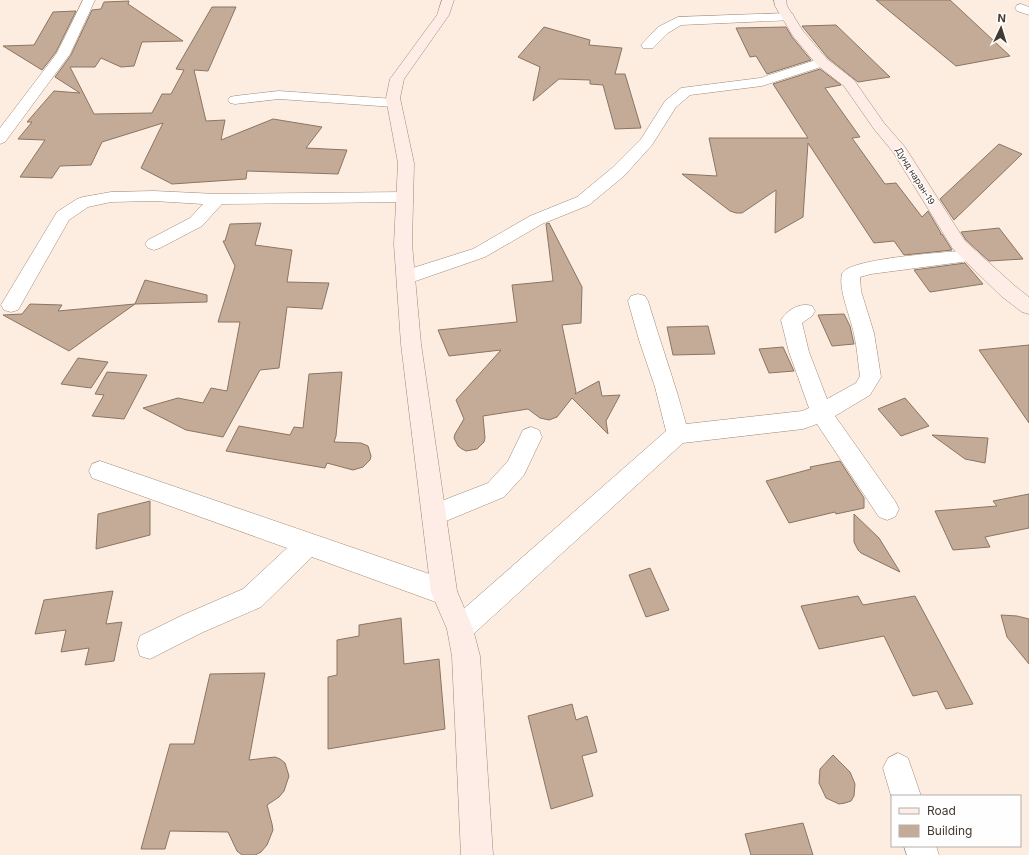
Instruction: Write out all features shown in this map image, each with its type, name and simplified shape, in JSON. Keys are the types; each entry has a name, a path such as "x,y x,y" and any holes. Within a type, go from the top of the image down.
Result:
{"street":[{"path":"0,139 63,54 90,0"},
{"path":"448,0 443,15 397,79 393,98 406,163 403,244 407,277 411,344 444,592 460,629 466,656 477,855"},
{"name":"Дунд наран-19","path":"780,0 781,6 798,33 822,62 849,83 879,126 899,150 959,245 1008,291 1029,307"},
{"path":"648,45 663,30 678,20 788,17"},
{"path":"407,277 479,253 536,220 583,201 618,172 647,142 670,104 686,91 762,82 822,62"},
{"path":"235,100 279,94 394,103"},
{"path":"11,305 63,216 83,203 112,197 154,196 217,198 405,197"},
{"path":"154,244 196,222 217,198"},
{"path":"460,629 678,434 803,420 821,413 863,388 871,377 864,333 852,291 851,274 858,270 871,267 971,256"},
{"path":"638,301 649,340 666,387 678,434"},
{"path":"805,311 791,320 799,352 821,413 887,509"},
{"path":"434,515 496,490 516,468 530,437"},
{"path":"100,472 444,592"},
{"path":"150,646 192,624 252,598 309,544"},
{"path":"898,768 906,795"}],"building":[{"path":"876,0 950,0 1010,56 956,66"},
{"path":"129,1 128,4 183,41 142,42 134,66 121,67 101,58 95,67 70,67 94,114 152,113 162,94 171,94 184,70 176,69 212,7 236,7 208,71 194,70 206,121 225,120 221,140 273,119 322,127 306,148 347,150 338,174 247,171 246,179 172,184 141,168 163,123 102,142 91,165 60,166 52,178 20,177 45,140 18,139 32,122 27,122 54,91 80,93 55,77 71,55 92,10 101,9 104,2"},
{"path":"76,11 56,52 42,70 3,46 34,45 53,12"},
{"path":"836,25 890,77 858,82 828,58 802,26"},
{"path":"544,27 590,40 589,45 622,48 615,74 625,74 641,128 615,129 603,85 590,84 590,80 559,79 533,101 540,67 518,57"},
{"path":"786,27 792,37 811,60 767,74 756,56 750,57 736,28"},
{"path":"820,69 841,85 825,88 860,137 852,138 885,184 896,183 922,217 928,211 941,233 940,234 942,234 952,250 904,255 894,241 874,243 808,143 803,217 775,233 776,190 742,213 736,213 730,211 682,174 717,176 709,138 808,138 773,84"},
{"path":"999,144 1022,154 954,220 940,199"},
{"path":"261,223 255,245 292,250 287,282 329,283 322,309 287,307 279,368 260,370 223,437 186,430 143,408 178,398 203,403 211,388 227,391 240,322 218,322 235,266 223,241 225,241 230,224"},
{"path":"549,223 582,287 581,323 562,325 576,392 575,394 599,381 602,396 620,395 606,421 608,434 572,398 557,417 549,420 540,418 528,409 483,416 484,442 477,449 466,451 458,446 454,438 464,419 456,400 501,350 449,356 438,330 517,322 512,285 553,281 546,224"},
{"path":"999,228 1023,259 989,261 966,240 961,232"},
{"path":"965,263 983,284 930,292 914,270"},
{"path":"145,280 207,295 207,302 135,304"},
{"path":"30,304 62,305 58,311 135,304 69,351 3,315 22,314"},
{"path":"844,314 850,326 854,344 832,346 818,315"},
{"path":"708,326 715,354 673,355 667,327"},
{"path":"1029,345 1029,423 979,350"},
{"path":"783,347 794,371 769,373 759,349"},
{"path":"78,358 108,362 91,388 61,384"},
{"path":"107,372 147,375 124,419 92,416 104,395 95,394"},
{"path":"342,372 336,436 334,442 361,443 368,446 371,456 370,460 363,467 353,470 327,463 325,468 226,451 239,426 290,435 294,427 303,428 309,374"},
{"path":"905,398 929,426 901,436 878,409"},
{"path":"932,435 988,438 985,463 965,459"},
{"path":"840,461 864,498 864,508 836,514 835,512 789,523 766,481 811,469 810,467"},
{"path":"1029,494 1029,528 985,537 990,547 953,550 935,511 997,506 993,501"},
{"path":"150,501 150,535 96,549 98,514"},
{"path":"854,514 879,538 900,572 861,553 858,550 854,542"},
{"path":"650,568 669,610 646,617 629,575"},
{"path":"113,591 106,624 122,622 114,661 85,665 89,648 61,652 66,630 35,634 44,600"},
{"path":"858,596 863,605 915,596 973,704 946,709 937,691 913,696 884,636 819,649 801,606"},
{"path":"1001,615 1017,616 1029,619 1029,664 1007,637"},
{"path":"401,618 404,664 439,659 445,729 328,749 328,677 337,675 337,640 359,636 359,625"},
{"path":"265,673 249,760 275,757 280,759 285,763 289,776 284,791 279,797 267,805 273,830 267,845 261,852 255,855 242,855 237,851 228,832 170,831 165,849 141,849 170,744 194,744 210,674"},
{"path":"572,704 576,720 587,716 597,752 582,756 593,796 551,809 528,716"},
{"path":"833,755 850,772 855,784 854,796 851,801 845,803 839,804 826,798 819,783 820,769"},
{"path":"803,823 813,855 751,855 745,834"}]}
